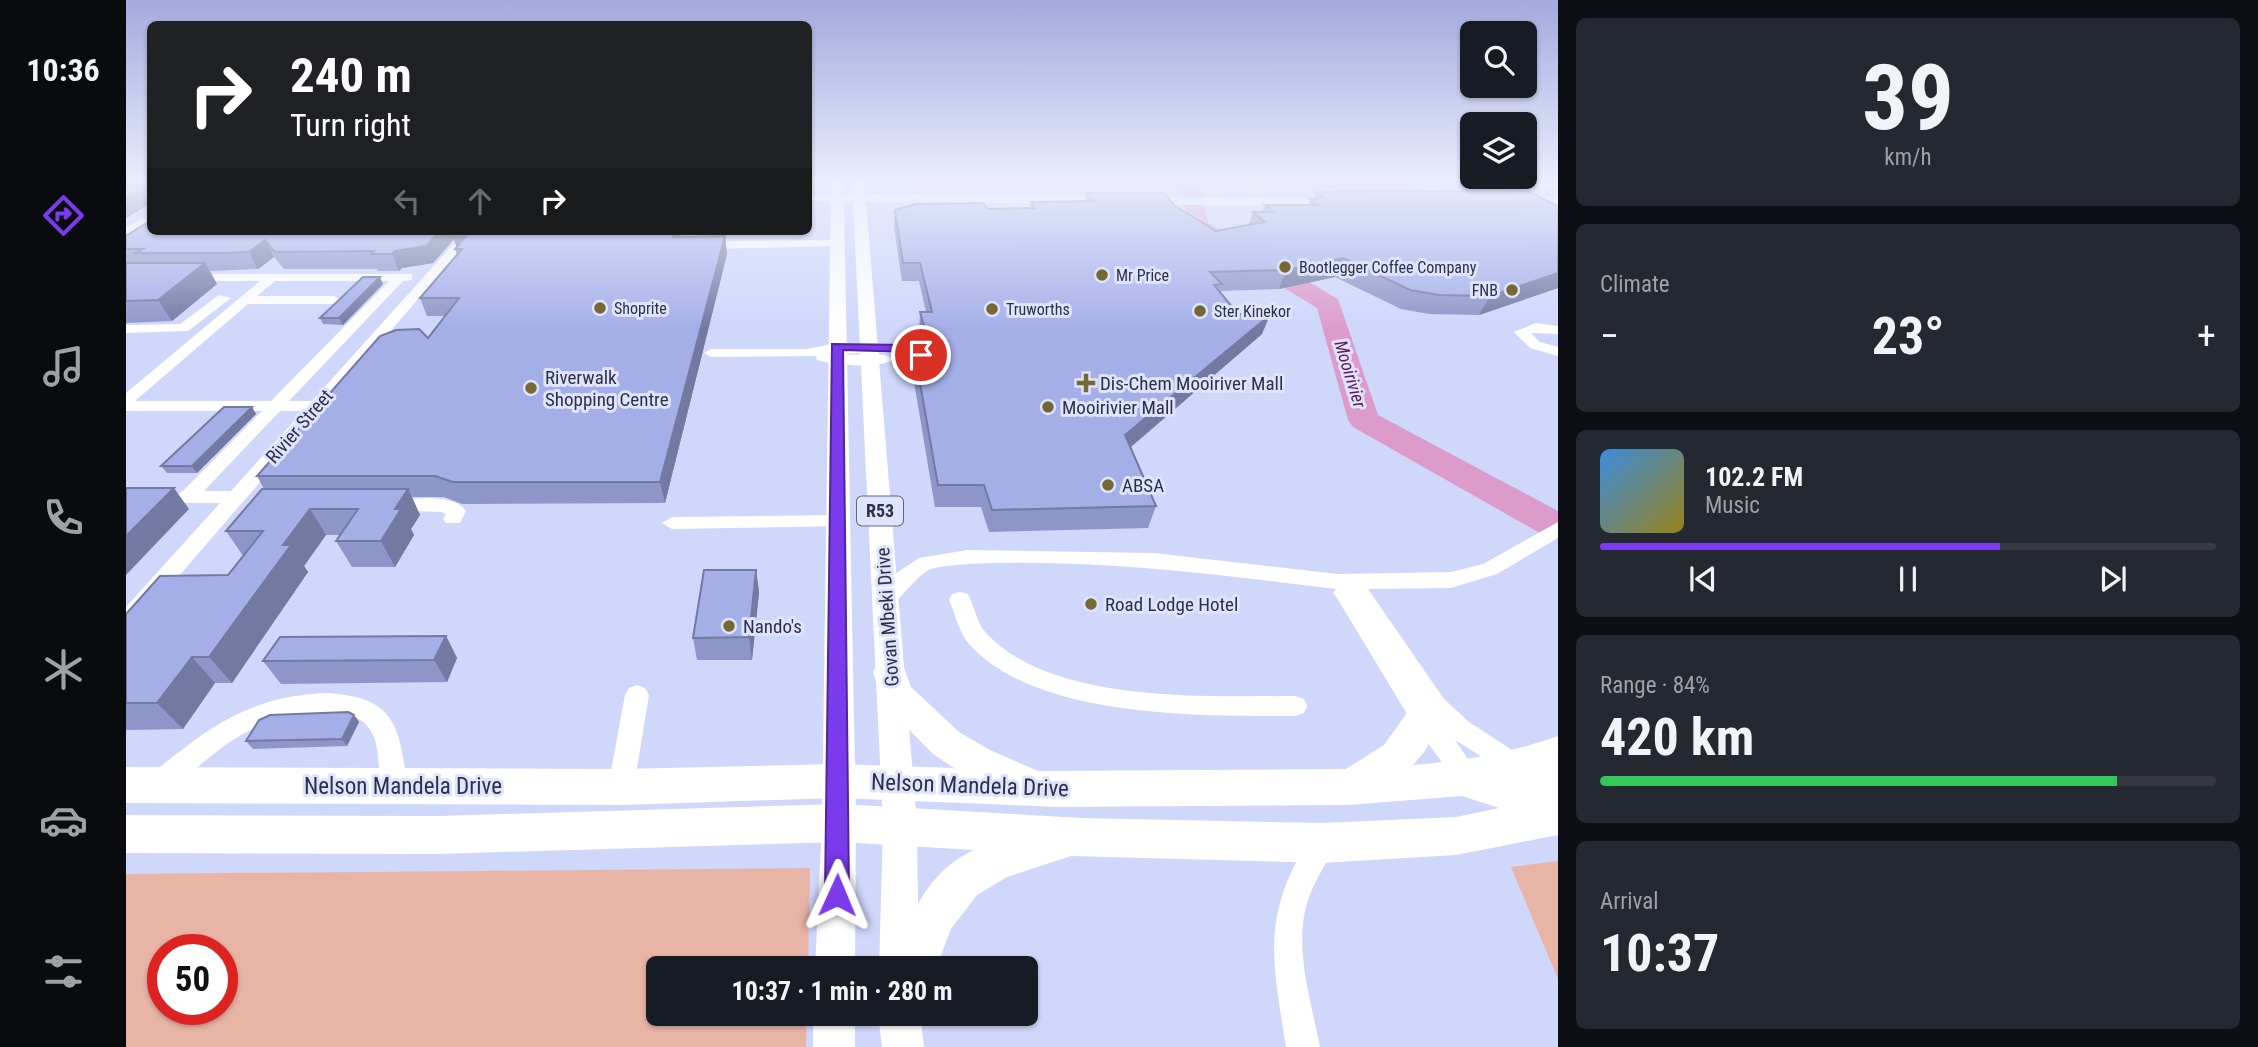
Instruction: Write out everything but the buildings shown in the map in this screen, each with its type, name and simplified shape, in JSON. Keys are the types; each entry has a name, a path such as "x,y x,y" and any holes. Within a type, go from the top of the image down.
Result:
{"highway":[{"path":"890,672 895,694 946,743 977,762 1010,776 1058,789"},
{"path":"1349,788 1399,757 1416,737 1424,718"},
{"name":"Nelson Mandela Drive","path":"142,785 621,787 837,781 1058,789 1349,788 1468,778 1517,767 1558,752"},
{"path":"1468,778 1486,790 1501,791 1558,782"},
{"name":"Nelson Mandela Drive","path":"126,834 438,835 839,823 1082,837 1322,843 1455,836 1558,816"},
{"path":"918,956 934,915 952,888 972,871 1009,855 1082,837"}],"main road":[{"name":"R53","path":"839,823 837,243 840,231"},
{"name":"Govan Mbeki Drive","path":"873,231 869,353 898,783 899,956"},
{"path":"835,956 839,823"},
{"path":"834,1026 834,1047"},
{"path":"901,1026 903,1047"}],"street":[{"name":"Rivier Street","path":"126,622 238,503 317,406 468,235"},
{"path":"694,235 693,241 704,245 837,243"},
{"path":"179,277 430,278"},
{"path":"126,403 272,277"},
{"path":"246,300 332,294 289,285 294,277"},
{"path":"188,496 400,277"},
{"path":"381,297 413,297"},
{"path":"126,329 183,328 224,298"},
{"path":"351,328 386,328"},
{"path":"711,354 869,353"},
{"path":"126,403 317,406"},
{"path":"163,497 188,496 238,503"},
{"path":"672,523 837,521"},
{"path":"886,600 902,579 926,563 967,557 1154,560 1345,582 1451,580 1490,569 1558,529"},
{"path":"1345,582 1424,718 1468,778"},
{"path":"1345,582 1436,706 1461,730 1517,767"},
{"path":"960,600 962,616 987,651 1005,665 1037,679 1094,692 1192,706 1295,706"},
{"path":"621,787 637,695"},
{"path":"142,785 249,716 280,706 308,703 362,708 377,719 387,740 394,786"},
{"path":"1303,1047 1288,950 1290,914 1295,895 1322,843"}],"lane":[{"path":"1558,330 1536,327 1521,332 1527,341 1558,353"},
{"path":"375,506 444,506 457,510 453,519"}],"shaded area":[{"path":"1558,861 1558,979 1511,867"},
{"path":"810,868 808,956 646,956 646,1026 807,1026 806,1047 126,1047 126,874"}],"waterway":[{"name":"Mooirivier","path":"1206,231 1329,304 1364,420 1558,527"}],"place":[{"name":"Bootlegger Coffee Company","path":"1285,267"},
{"name":"Mr Price","path":"1102,275"},
{"name":"FNB","path":"1512,290"},
{"name":"Shoprite","path":"600,308"},
{"name":"Truworths","path":"992,309"},
{"name":"Ster Kinekor","path":"1200,311"},
{"name":"Dis-Chem Mooiriver Mall","path":"1086,383"},
{"name":"Riverwalk Shopping Centre","path":"531,388"},
{"name":"Mooirivier Mall","path":"1048,407"},
{"name":"ABSA","path":"1108,485"},
{"name":"Road Lodge Hotel","path":"1091,604"},
{"name":"Nando's","path":"729,626"}],"route":[{"path":"837,895 837,347 915,348 921,355"}]}
